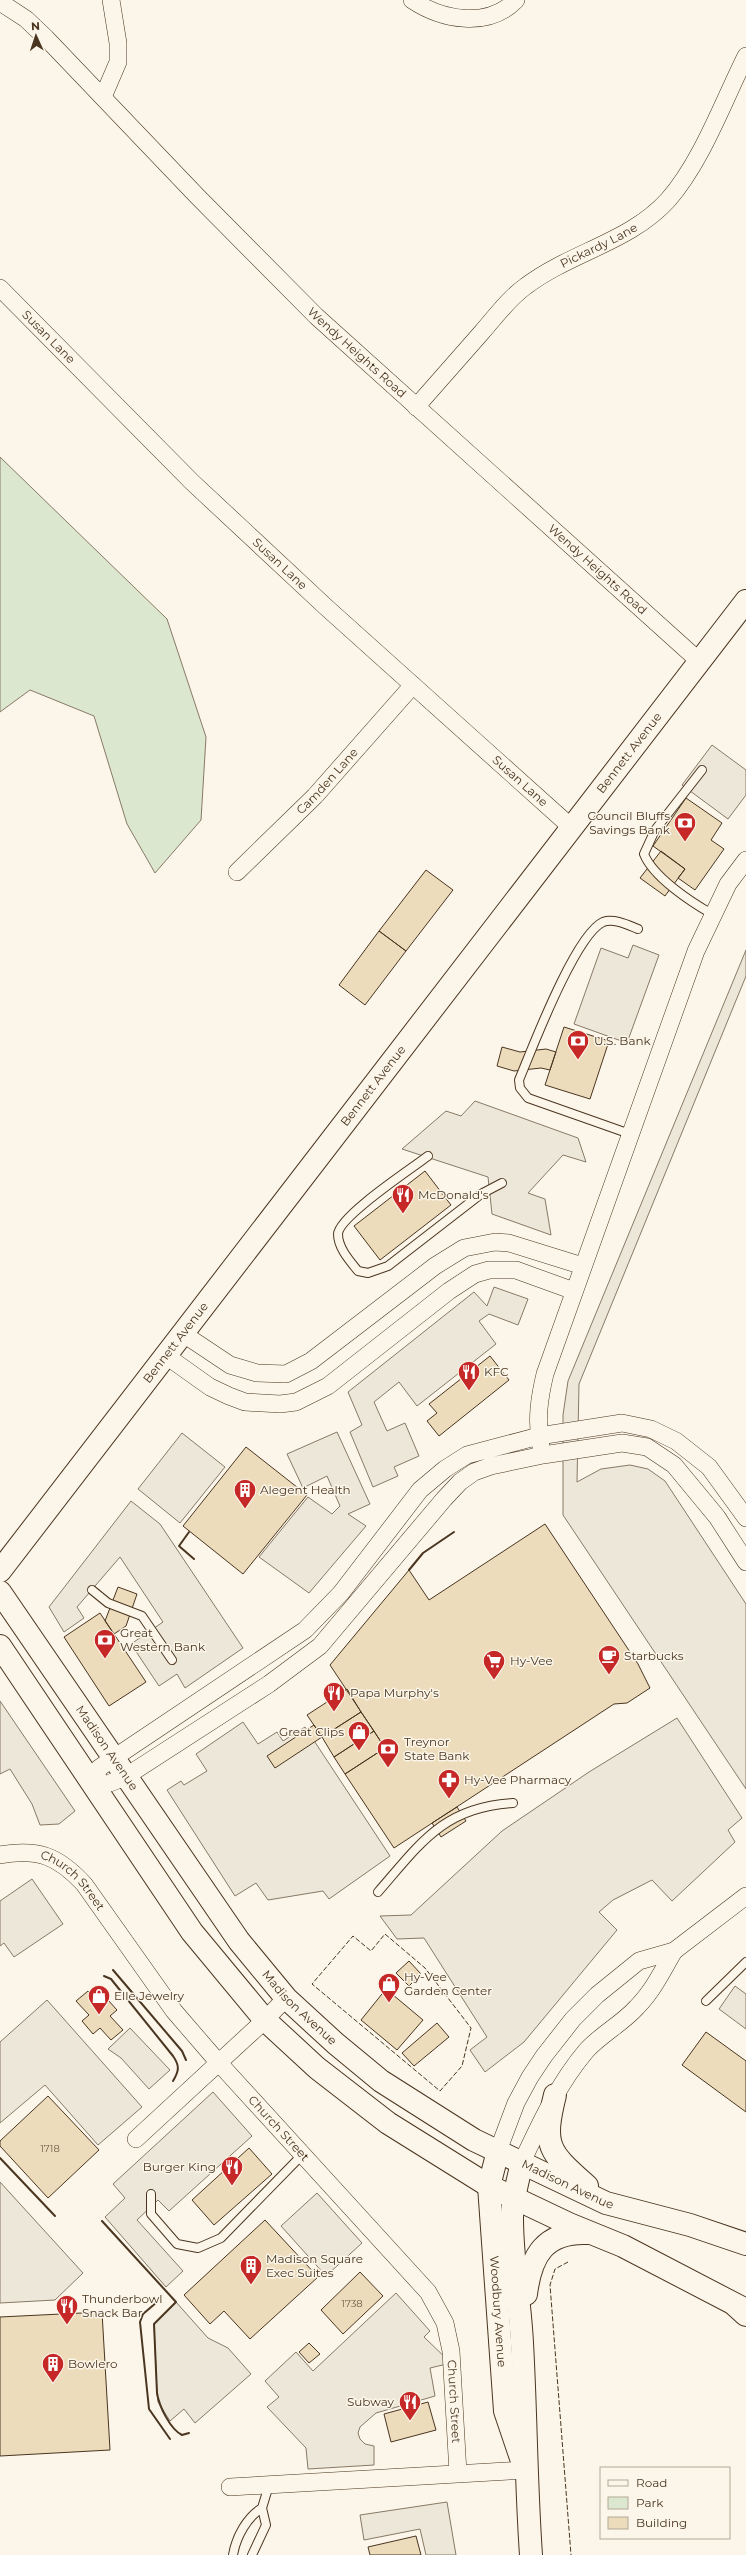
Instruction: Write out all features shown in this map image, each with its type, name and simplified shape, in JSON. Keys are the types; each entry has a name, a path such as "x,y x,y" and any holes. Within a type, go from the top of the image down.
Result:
{"main road":[{"name":"Bennett Avenue","path":"0,1571 746,601"},
{"name":"Madison Avenue","path":"0,1592 221,1916 286,1998 380,2081 447,2124 498,2151 606,2203 690,2225 746,2244"},
{"path":"0,1646 192,1932 265,2020 317,2068 359,2102 447,2162 489,2186 569,2224 623,2246 742,2310"},
{"path":"555,2095 548,2124 552,2147 558,2159 606,2203"},
{"name":"Woodbury Avenue","path":"498,2151 489,2186 505,2411 525,2470"},
{"name":"Woodbury Avenue","path":"522,2162 514,2198 512,2219 522,2331 527,2428 525,2470 531,2555"},
{"path":"522,2331 528,2276 532,2263 540,2250 562,2235 575,2233 594,2234"}],"street":[{"path":"0,2 26,19 103,98 118,62 118,43 111,0"},
{"path":"412,0 441,15 467,19 487,17 516,0"},
{"name":"Pickardy Lane","path":"416,407 503,308 524,287 548,270 628,232 647,219 668,199 692,166 746,56"},
{"name":"Wendy Heights Road","path":"103,98 274,275 416,407 700,661"},
{"name":"Susan Lane","path":"0,288 192,482 413,685 571,827"},
{"name":"Camden Lane","path":"237,872 315,796 413,685"},
{"path":"543,1455 539,1436 538,1407 545,1374 696,951 712,914 728,884 746,860"},
{"path":"182,1333 230,1365 258,1373 286,1374 312,1362 435,1266 464,1248 494,1242 509,1243 583,1266"},
{"path":"165,1355 210,1387 245,1402 280,1404 296,1402 328,1386 449,1291 475,1274 503,1269 516,1270 574,1291"},
{"path":"93,1786 110,1783 120,1768 305,1630 341,1593 420,1490 445,1469 467,1455 539,1436 622,1423 651,1429 676,1441 709,1467 746,1518"},
{"path":"120,1768 269,1684 320,1646 460,1482 474,1472 491,1466 543,1455 622,1443 647,1446 674,1465 717,1517 746,1562"},
{"name":"Church Street","path":"0,1855 34,1852 52,1857 68,1867 84,1884 165,2000 218,2062 416,2276 438,2307 445,2323 451,2351 458,2473"},
{"path":"522,2162 555,2095 587,2050 637,2008 652,1989 674,1951 746,1896"},
{"path":"498,2151 516,2103 530,2077 544,2056 573,2019 597,1995 639,1960 674,1951"},
{"path":"136,2139 265,2020 286,1998"},
{"path":"230,2487 525,2470"}],"lane":[{"path":"702,770 655,830 644,854 652,867 677,890 712,914"},
{"path":"630,1134 528,1098 520,1088 519,1080 563,981 585,941 597,926 605,922 619,922 638,929"},
{"path":"428,1156 356,1210 340,1226 338,1235 341,1246 358,1271 368,1273 388,1266 481,1194 502,1184"},
{"path":"92,1590 108,1602 142,1616 172,1660"},
{"path":"378,1892 411,1852 436,1829 461,1814 478,1807 513,1803"},
{"path":"706,2001 727,1978 746,1962"},
{"path":"151,2194 151,2214 177,2244 188,2248 203,2247 221,2238 303,2154"},
{"path":"252,2555 266,2525 262,2508 269,2485"},
{"path":"233,2555 234,2545 252,2514 262,2508"}],"green space":[{"path":"0,457 167,619 206,737 201,820 155,873 127,824 94,716 30,690 0,712"}],"shaded area":[{"path":"712,745 746,770 746,795 728,819 682,785"},
{"path":"633,945 659,955 627,1043 574,1024 601,948 628,958"},
{"path":"746,950 746,976 579,1384 577,1482 601,1469 630,1465 648,1469 665,1481 746,1604 746,1789 563,1515 563,1415 568,1381"},
{"path":"475,1101 578,1138 586,1162 563,1155 528,1193 545,1199 551,1235 492,1214 488,1177 402,1149 446,1111 461,1116"},
{"path":"494,1287 528,1299 518,1325 489,1314 479,1321 496,1344 417,1406 399,1382 374,1402 387,1431 405,1423 419,1456 394,1467 398,1476 373,1487 350,1432 362,1425 348,1392 474,1292 487,1306"},
{"path":"337,1432 370,1504 348,1514 366,1526 309,1593 259,1557 308,1497 332,1514 340,1506 327,1476 303,1488 287,1454"},
{"path":"182,1433 225,1467 180,1523 138,1489"},
{"path":"131,1501 160,1524 243,1648 185,1688 177,1674 159,1686 131,1644 163,1622 120,1557 77,1607 84,1618 64,1632 49,1607"},
{"path":"0,1701 75,1811 59,1824 40,1825 32,1804 10,1769 0,1774"},
{"path":"677,1718 742,1818 728,1830 735,1842 672,1901 652,1880 613,1900 599,1912 617,1930 524,2042 485,2072 470,2050 487,2037 424,1938 397,1939 380,1916 411,1915 502,1831 589,1772"},
{"path":"243,1722 258,1744 277,1732 283,1741 305,1727 390,1856 329,1899 323,1891 268,1900 256,1883 235,1896 167,1790 181,1781 184,1785 207,1771 196,1754"},
{"path":"32,1879 63,1924 14,1957 4,1943 0,1946 0,1901"},
{"path":"735,1986 746,1994 746,2029 719,2009"},
{"path":"47,2000 142,2107 98,2145 45,2085 0,2123 0,2042"},
{"path":"130,2028 170,2070 149,2089 121,2058 108,2049"},
{"path":"213,2092 252,2136 169,2211 158,2200 137,2220 183,2271 166,2287 105,2217 125,2198 113,2184"},
{"path":"0,2182 83,2273 55,2300 0,2303"},
{"path":"317,2193 362,2243 326,2276 281,2226"},
{"path":"396,2293 430,2331 424,2337 451,2363 430,2368 435,2396 376,2413 360,2427 358,2433 360,2439 365,2444 374,2446 374,2465 308,2469 306,2448 267,2407 279,2397 265,2381 296,2352 313,2371"},
{"path":"176,2302 208,2338 228,2348 251,2374 195,2423 184,2409 170,2421 158,2402 154,2324"},
{"path":"447,2502 456,2555 426,2555 420,2529 364,2540 360,2515"}],"building":[{"name":"Council Bluffs Savings Bank","path":"686,798 722,823 711,840 724,849 695,890 678,878 685,869 653,846"},
{"path":"661,851 685,869 665,896 640,878"},
{"path":"426,870 453,890 406,951 379,931"},
{"path":"379,931 406,951 365,1005 339,985"},
{"name":"U.S. Bank","path":"564,1027 609,1041 590,1099 545,1085"},
{"path":"502,1047 520,1052 546,1049 556,1052 550,1070 541,1068 514,1071 497,1066"},
{"name":"McDonald's","path":"425,1171 451,1205 380,1260 354,1226"},
{"name":"KFC","path":"490,1356 509,1380 439,1436 427,1421 437,1413 429,1404"},
{"name":"Alegent Health","path":"246,1447 307,1495 243,1574 183,1526"},
{"name":"Hy-Vee","path":"545,1524 638,1664 650,1688 627,1703 614,1704 394,1848 345,1774 385,1748 330,1665 409,1570 429,1600"},
{"path":"118,1587 137,1594 126,1626 114,1634 105,1621"},
{"name":"Great Western Bank","path":"100,1613 146,1682 109,1706 64,1637"},
{"name":"Papa Murphy's","path":"347,1689 361,1712 322,1737 307,1715"},
{"path":"361,1712 374,1731 334,1757 322,1737"},
{"path":"314,1725 322,1737 275,1768 267,1756"},
{"name":"Great Clips","path":"374,1731 385,1748 345,1774 334,1757"},
{"path":"457,1807 466,1821 441,1837 432,1823"},
{"path":"409,1961 421,1974 409,1986 396,1973"},
{"name":"Hy-Vee Garden Center","path":"386,1989 423,2020 397,2050 361,2020"},
{"name":"Elle Jewelry","path":"88,1991 101,2005 108,2000 117,2010 110,2016 123,2030 111,2040 100,2028 93,2034 82,2021 89,2015 76,2001"},
{"path":"437,2023 449,2037 414,2066 402,2053"},
{"path":"706,2032 746,2061 746,2112 682,2065"},
{"path":"48,2096 99,2150 48,2198 0,2146 0,2141"},
{"name":"Burger King","path":"249,2148 272,2174 214,2225 192,2200"},
{"name":"Madison Square Exec Suites","path":"265,2220 318,2277 250,2339 224,2311 210,2324 184,2295"},
{"path":"360,2272 383,2296 343,2334 321,2310"},
{"name":"Bowlero","path":"102,2312 110,2450 0,2456 0,2317"},
{"path":"309,2343 320,2354 309,2363 299,2352"},
{"name":"Subway","path":"428,2402 436,2430 391,2442 384,2414"},
{"path":"416,2536 421,2555 370,2555 368,2547"}],"fence":[{"path":"385,1934 425,1968 471,2028 462,2066 440,2091 312,1984 353,1936 371,1951 385,1934"},
{"path":"568,2262 555,2269 550,2285 571,2555"}],"wall":[{"path":"189,1532 179,1546 194,1559"},
{"path":"409,1570 423,1553 454,1532"},
{"path":"113,1970 182,2051 186,2060"},
{"path":"104,1976 111,1979 173,2056 178,2066 177,2074 173,2081"},
{"path":"0,2158 55,2216"},
{"path":"102,2221 176,2302 154,2324 157,2393 160,2404 169,2423 182,2435 189,2433"},
{"path":"157,2302 143,2314 140,2322 149,2409 170,2439"}],"place":[{"name":"Council Bluffs Savings Bank","path":"685,842"},
{"name":"U.S. Bank","path":"578,1060"},
{"name":"McDonald's","path":"403,1214"},
{"name":"KFC","path":"469,1392"},
{"name":"Alegent Health","path":"245,1510"},
{"name":"Great Western Bank","path":"105,1660"},
{"name":"Starbucks","path":"609,1676"},
{"name":"Hy-Vee","path":"494,1680"},
{"name":"Papa Murphy's","path":"334,1712"},
{"name":"Great Clips","path":"359,1752"},
{"name":"Treynor State Bank","path":"388,1768"},
{"name":"Hy-Vee Pharmacy","path":"449,1800"},
{"name":"Hy-Vee Garden Center","path":"389,2004"},
{"name":"Elle Jewelry","path":"99,2016"},
{"name":"Burger King","path":"232,2186"},
{"name":"Madison Square Exec Suites","path":"251,2286"},
{"name":"Thunderbowl Snack Bar","path":"67,2326"},
{"name":"Bowlero","path":"53,2384"},
{"name":"Subway","path":"410,2422"}]}
